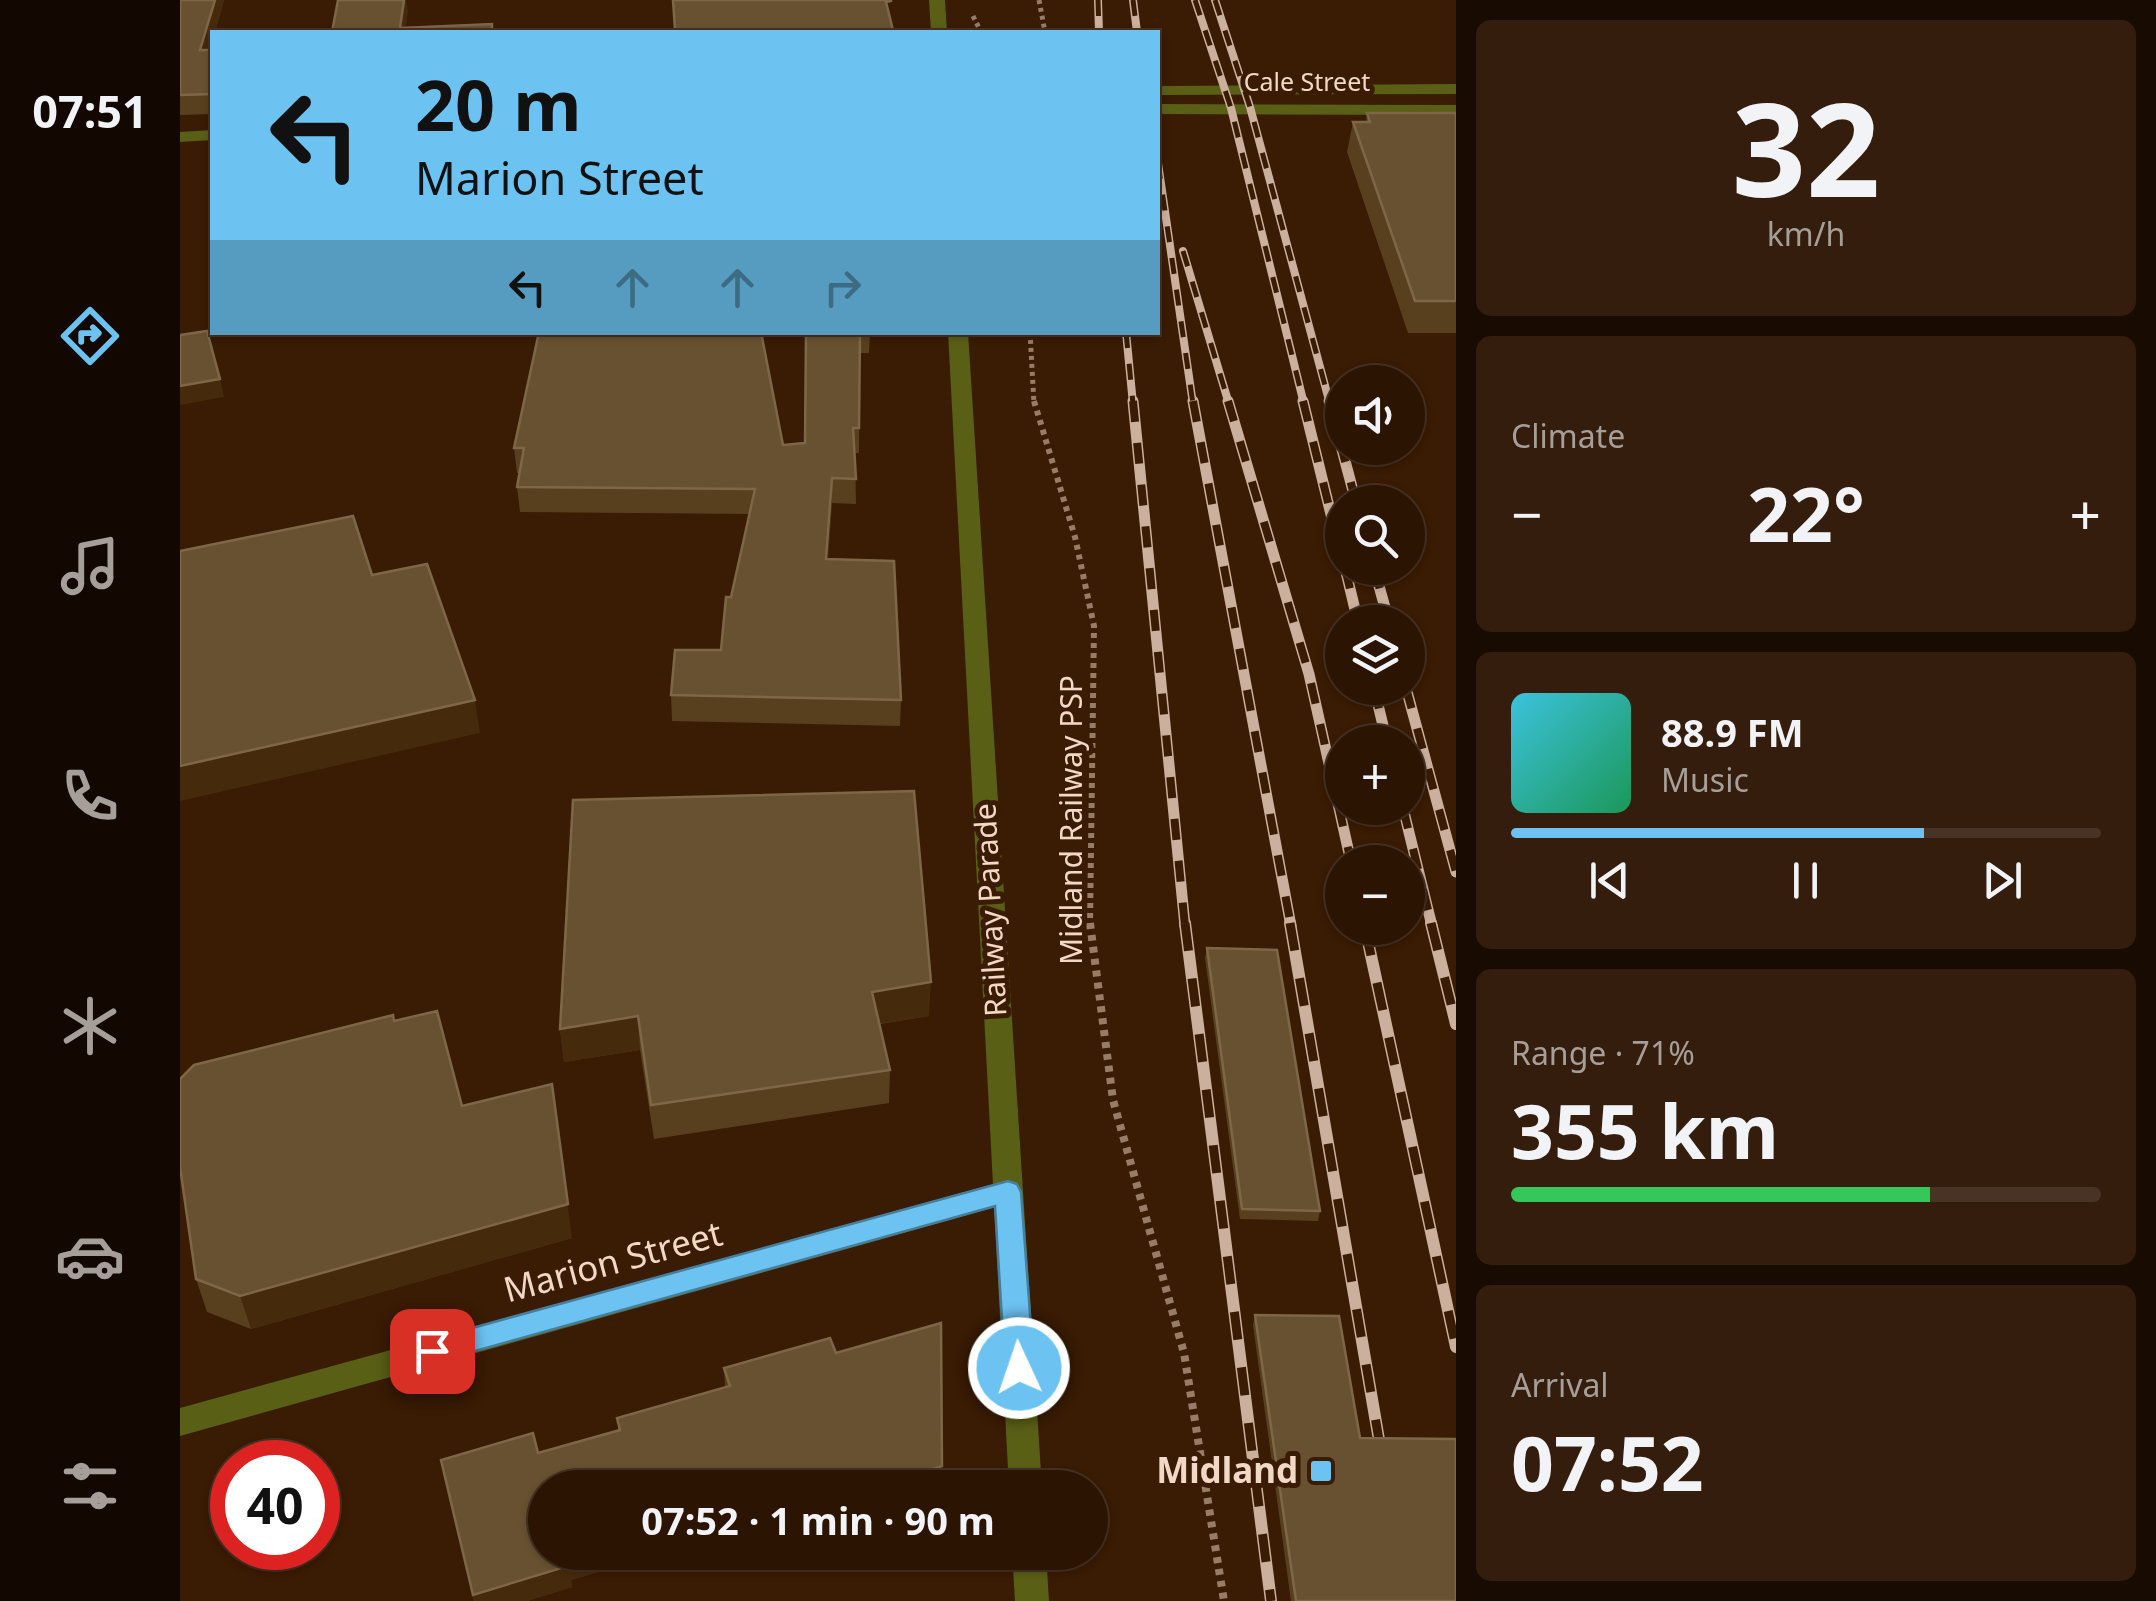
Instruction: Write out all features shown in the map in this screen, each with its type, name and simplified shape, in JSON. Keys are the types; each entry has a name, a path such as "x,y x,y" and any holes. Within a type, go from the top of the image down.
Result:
{"street":[{"path":"936,0 939,30"},
{"name":"Cale Street","path":"1160,92 1456,89"},
{"name":"Cale Street","path":"1160,109 1456,110"},
{"path":"180,137 210,136"},
{"name":"Railway Parade","path":"958,335 1025,1470"},
{"name":"Marion Street","path":"180,1422 1008,1192"},
{"path":"1030,1570 1032,1601"}],"path":[{"path":"1039,0 1045,30"},
{"name":"Midland Railway PSP","path":"1030,335 1030,385 1043,444 1074,538 1094,626 1090,941 1113,1100 1184,1353 1224,1601"}],"building":[{"path":"180,0 215,0 200,50 210,50 210,94 180,95"},
{"path":"338,0 404,0 400,28 492,24 492,30 332,30"},
{"path":"673,0 891,0 886,2 893,30 675,30"},
{"path":"1367,113 1456,113 1456,301 1415,301 1353,122 1370,122"},
{"path":"207,331 220,379 180,386 180,335"},
{"path":"538,335 762,335 783,445 805,443 806,335 860,335 859,428 853,428 856,479 832,478 826,559 894,561 901,700 671,695 675,650 721,650 726,597 731,597 755,489 517,487 524,448 514,448"},
{"path":"353,516 372,575 427,564 475,700 180,766 180,551"},
{"path":"914,791 931,982 872,992 890,1070 651,1105 638,1016 560,1029 573,800"},
{"path":"1207,948 1277,950 1320,1211 1242,1209"},
{"path":"437,1011 462,1106 552,1084 568,1204 240,1296 196,1279 180,1167 180,1079 194,1065 393,1015 394,1021"},
{"path":"1255,1315 1339,1316 1360,1438 1456,1439 1456,1601 1296,1601"},
{"path":"941,1323 942,1466 929,1470 528,1470 528,1570 555,1570 473,1595 441,1460 533,1433 538,1453 620,1430 617,1418 730,1386 724,1368 830,1338 836,1353"}],"railway":[{"path":"1098,0 1099,30"},
{"path":"1133,0 1137,30"},
{"path":"1195,0 1231,108 1304,404"},
{"path":"1215,0 1250,107 1325,385"},
{"path":"1160,177 1193,404"},
{"path":"1183,251 1229,404"},
{"path":"1126,335 1133,404"},
{"path":"1133,401 1185,926"},
{"path":"1193,401 1291,926"},
{"path":"1228,401 1309,674 1347,845"},
{"path":"1303,401 1325,490"},
{"path":"1346,465 1351,485"},
{"path":"1349,585 1354,605"},
{"path":"1379,585 1384,605"},
{"path":"1378,705 1383,725"},
{"path":"1411,705 1456,872"},
{"path":"1407,825 1432,926"},
{"path":"1185,923 1271,1601"},
{"path":"1290,923 1383,1463"},
{"path":"1431,923 1456,1024"},
{"path":"1369,945 1456,1347"}],"place":[{"name":"Midland","path":"1321,1471"}],"route":[{"path":"432,1351 1008,1192 1019,1368"}]}
